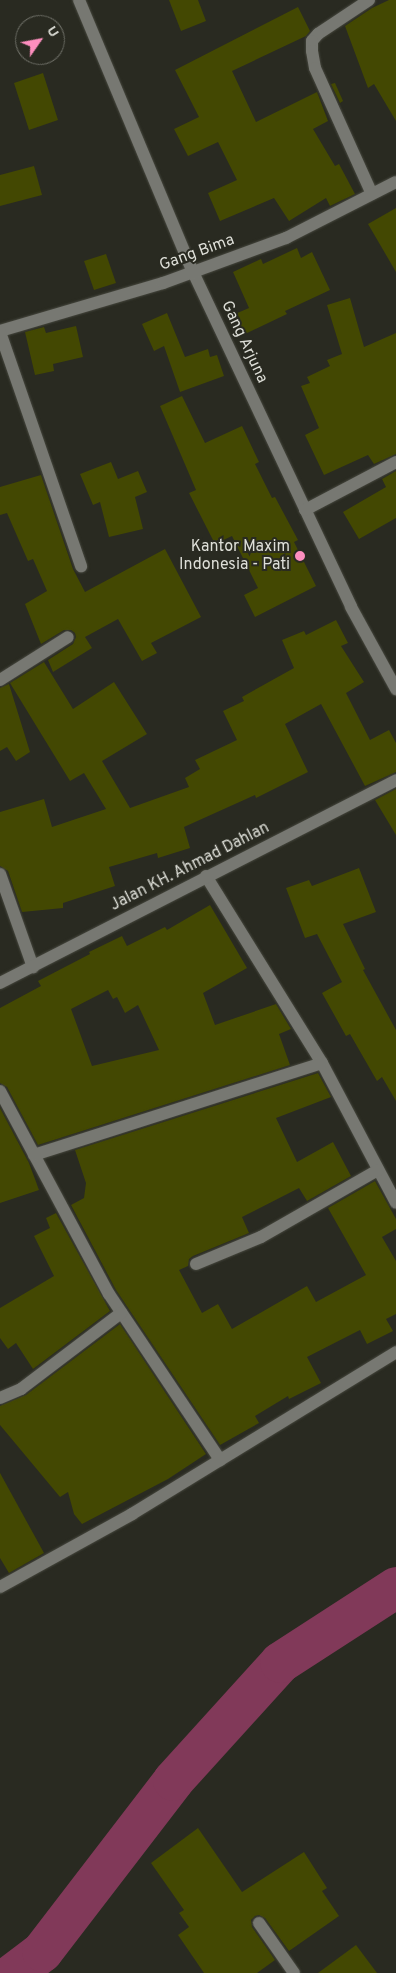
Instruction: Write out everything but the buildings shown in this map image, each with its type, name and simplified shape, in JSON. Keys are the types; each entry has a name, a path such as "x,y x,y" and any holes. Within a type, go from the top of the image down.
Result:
{"street":[{"name":"Gang Arjuna","path":"79,0 193,272 351,607 396,689"},
{"path":"369,0 318,34 312,41 312,51 315,68 372,194"},
{"name":"Gang Bima","path":"0,332 193,272 286,238 396,182"},
{"path":"0,332 81,566"},
{"path":"305,510 396,462"},
{"path":"0,680 68,637"},
{"name":"Jalan KH. Ahmad Dahlan","path":"0,983 396,780"},
{"path":"0,874 33,966"},
{"path":"206,876 322,1063 396,1203"},
{"path":"34,1155 322,1063"},
{"path":"0,1091 122,1313 220,1460"},
{"path":"196,1264 261,1238 378,1170"},
{"path":"0,1398 21,1389 122,1313"},
{"path":"0,1587 132,1514 396,1352"},
{"path":"259,1923 294,1973"}],"waterway":[{"path":"13,1973 42,1951 173,1780 280,1662 396,1587"}],"place":[{"name":"Kantor Maxim Indonesia - Pati","path":"300,556"}]}
